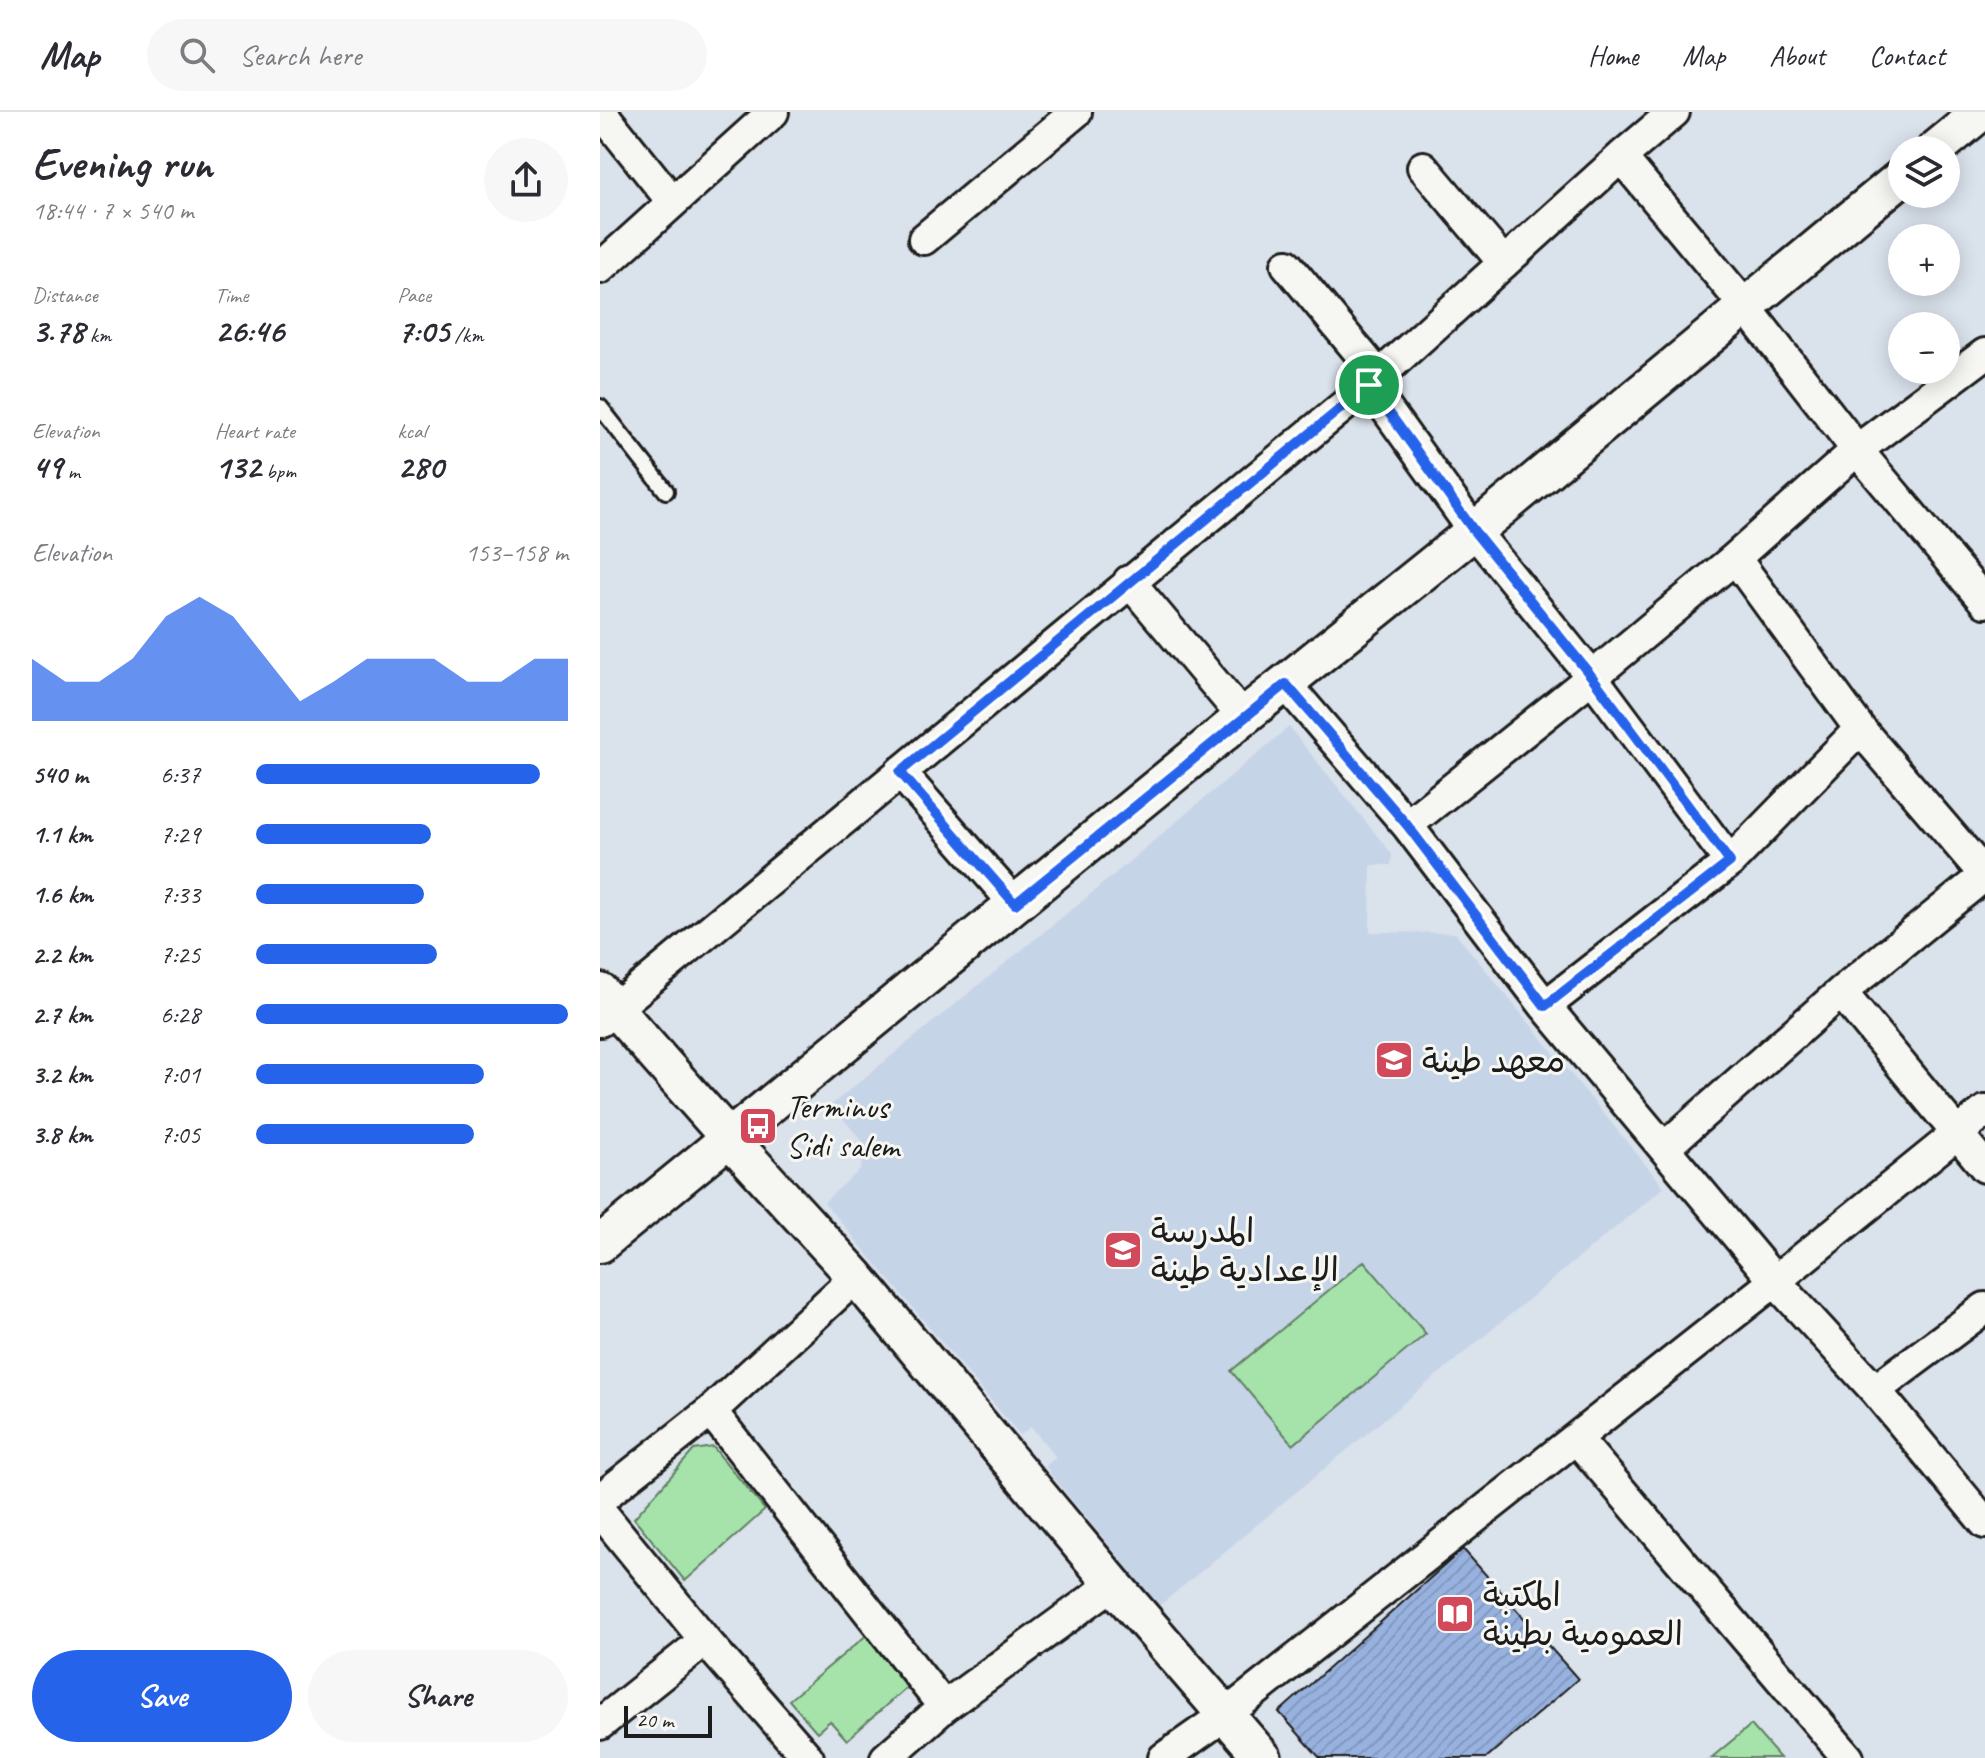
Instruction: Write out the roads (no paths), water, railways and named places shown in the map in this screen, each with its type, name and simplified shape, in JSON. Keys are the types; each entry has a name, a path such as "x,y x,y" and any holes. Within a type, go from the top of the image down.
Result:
{"street":[{"path":"601,112 672,201"},
{"path":"600,268 773,112"},
{"path":"924,239 1076,112"},
{"path":"1263,1758 856,1277 605,1007 900,772 1374,380 1674,112"},
{"path":"1952,136 1981,112"},
{"path":"1621,157 1745,306 1857,450 1985,602"},
{"path":"1423,167 1504,263"},
{"path":"600,1244 1474,531 1888,189"},
{"path":"1287,265 1374,380 1474,531 1592,677 1730,862"},
{"path":"1407,825 1735,558 1857,450 1985,354"},
{"path":"1664,1148 1841,992 1985,875 1860,729 1735,558"},
{"path":"1129,581 1243,717"},
{"path":"1286,684 1407,825 1545,1006 1775,1281 1875,1390 1985,1523"},
{"path":"1545,1006 1730,862 1860,729"},
{"path":"900,772 1015,904"},
{"path":"1841,992 1985,1167"},
{"path":"1164,1758 1225,1715 1775,1281 1985,1111"},
{"path":"600,1499 711,1411 856,1277"},
{"path":"1875,1390 1985,1308"},
{"path":"711,1411 944,1707"},
{"path":"1576,1438 1848,1758"},
{"path":"600,1511 705,1640 808,1758"},
{"path":"886,1758 944,1707 1113,1584"},
{"path":"600,1724 705,1640"}],"lane":[{"path":"600,407 666,491"}],"place":[{"name":"معهد طينة","path":"1394,1060"},
{"name":"Terminus Sidi salem","path":"758,1126"},
{"name":"المدرسة الإعدادية طينة","path":"1123,1250"},
{"name":"المكتبة العمومية بطينة","path":"1455,1614"}]}
